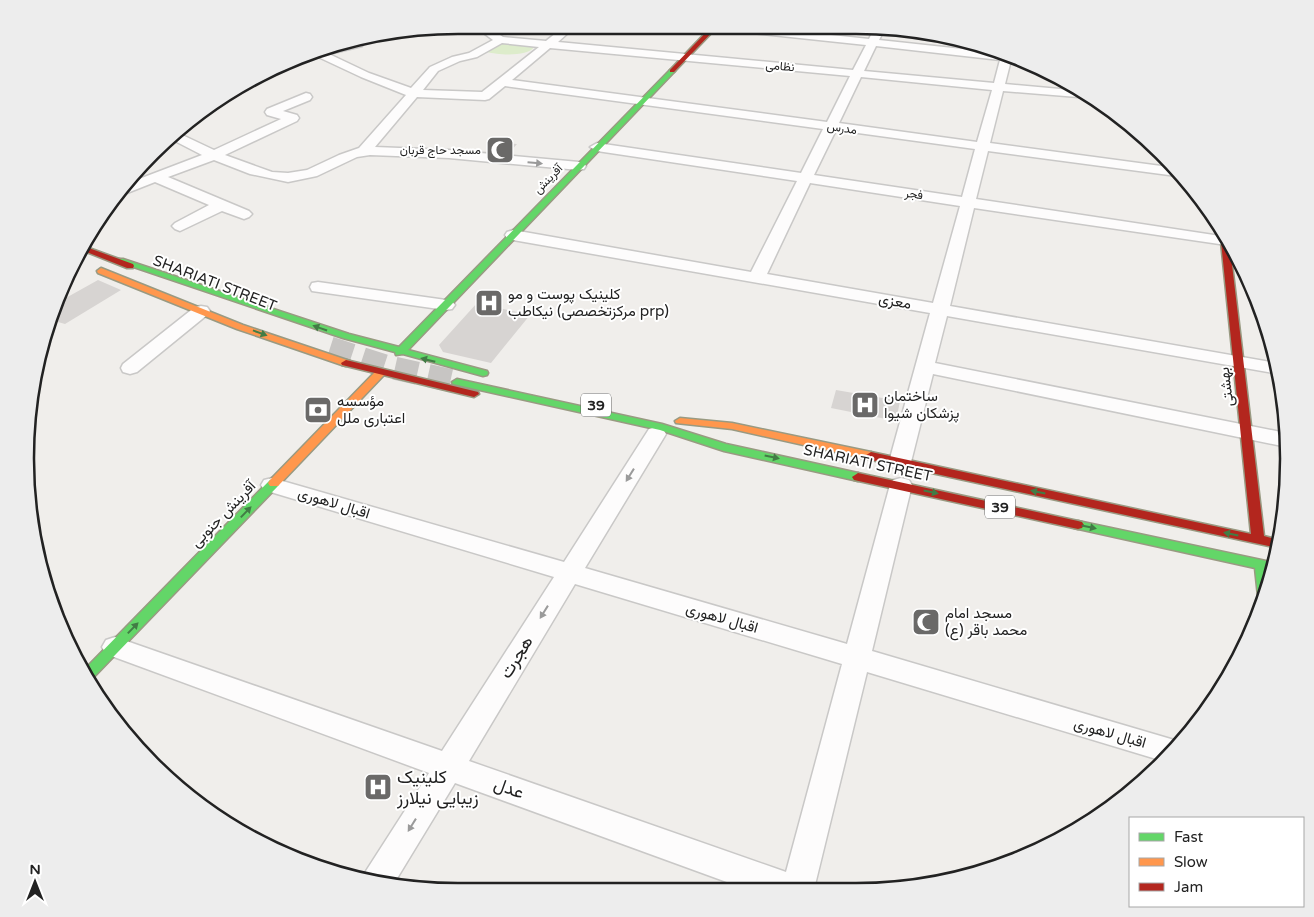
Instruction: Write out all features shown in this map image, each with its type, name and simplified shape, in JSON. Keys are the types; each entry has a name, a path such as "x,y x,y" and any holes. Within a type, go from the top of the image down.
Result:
{"main road":[{"name":"آفرینش","path":"400,353 685,57 704,34"},
{"path":"89,250 339,348 380,373 457,379 662,423 724,447"},
{"name":"بهشتی","path":"1229,257 1238,362 1258,540"},
{"name":"SHARIATI STREET","path":"201,311 96,269 166,289 339,348"},
{"path":"201,311 339,348 400,353 457,379 492,375"},
{"name":"آفرینش جنوبی","path":"91,672 400,353"},
{"name":"SHARIATI STREET","path":"457,379 666,420 732,426 901,474 1266,566"},
{"name":"SHARIATI STREET","path":"457,379 662,427 724,447 901,474 1272,543"},
{"path":"662,423 732,426"},
{"path":"1261,565 1262,580"}],"street":[{"name":"نظامی","path":"491,34 500,40 1072,94"},
{"path":"473,55 500,40 502,34"},
{"path":"323,56 365,75 412,92 486,96 561,34"},
{"path":"792,34 994,57"},
{"path":"756,277 876,35"},
{"path":"364,151 412,92 434,69 456,59 473,55 500,55"},
{"path":"517,55 535,56"},
{"path":"800,883 857,658 925,367 1004,61"},
{"name":"مدرس","path":"503,82 1169,171"},
{"path":"133,185 215,155 293,118 271,112 306,96"},
{"path":"179,138 268,176 287,178 310,174 342,157 364,151 450,155 579,166"},
{"name":"فجر","path":"597,148 1218,238"},
{"path":"155,176 244,214"},
{"path":"180,226 221,205"},
{"name":"معزی","path":"513,235 1270,368"},
{"path":"318,287 446,304"},
{"path":"130,368 201,311"},
{"path":"925,367 1279,439"},
{"name":"هجرت","path":"381,876 662,423"},
{"name":"اقبال لاهوری","path":"272,485 1165,749"},
{"name":"عدل","path":"115,647 772,883"}],"green space":[{"path":"504,43 534,47 519,54 487,52"}],"building":[{"name":"مسجد حاج قربان","path":"495,142 517,144 508,154 487,152"},
{"path":"98,280 121,290 65,324 56,321 65,298"},
{"path":"477,303 530,315 491,363 443,352 439,345"},
{"name":"ساختمان پزشکان شیوا","path":"836,390 900,401 896,421 831,408"}],"tunnel":[{"path":"330,348 385,366 457,382"}],"traffic: fast":[{"path":"399,353 672,71"},
{"path":"120,261 346,336 483,373"},
{"path":"457,382 662,427 724,447 858,477"},
{"path":"91,672 274,483"},
{"path":"1078,525 1266,566"},
{"path":"1261,565 1263,579"}],"traffic: slow":[{"path":"101,271 240,327 346,363"},
{"path":"274,483 380,373"},
{"path":"680,421 732,426 871,456"}],"traffic: jam":[{"path":"672,71 707,34"},
{"path":"89,250 130,266"},
{"path":"1226,252 1258,539"},
{"path":"346,363 474,394"},
{"path":"871,456 1272,542"},
{"path":"858,477 1078,525"}],"place":[{"name":"مسجد حاج قربان","path":"500,150"},
{"name":"کلینیک پوست و مو نیکاطب (مرکزتخصصی prp)","path":"489,303"},
{"name":"ساختمان پزشکان شیوا","path":"865,405"},
{"name":"مؤسسه اعتباری ملل","path":"318,410"},
{"name":"مسجد امام محمد باقر (ع)","path":"926,622"},
{"name":"کلینیک زیبایی نیلارز","path":"378,787"}]}
